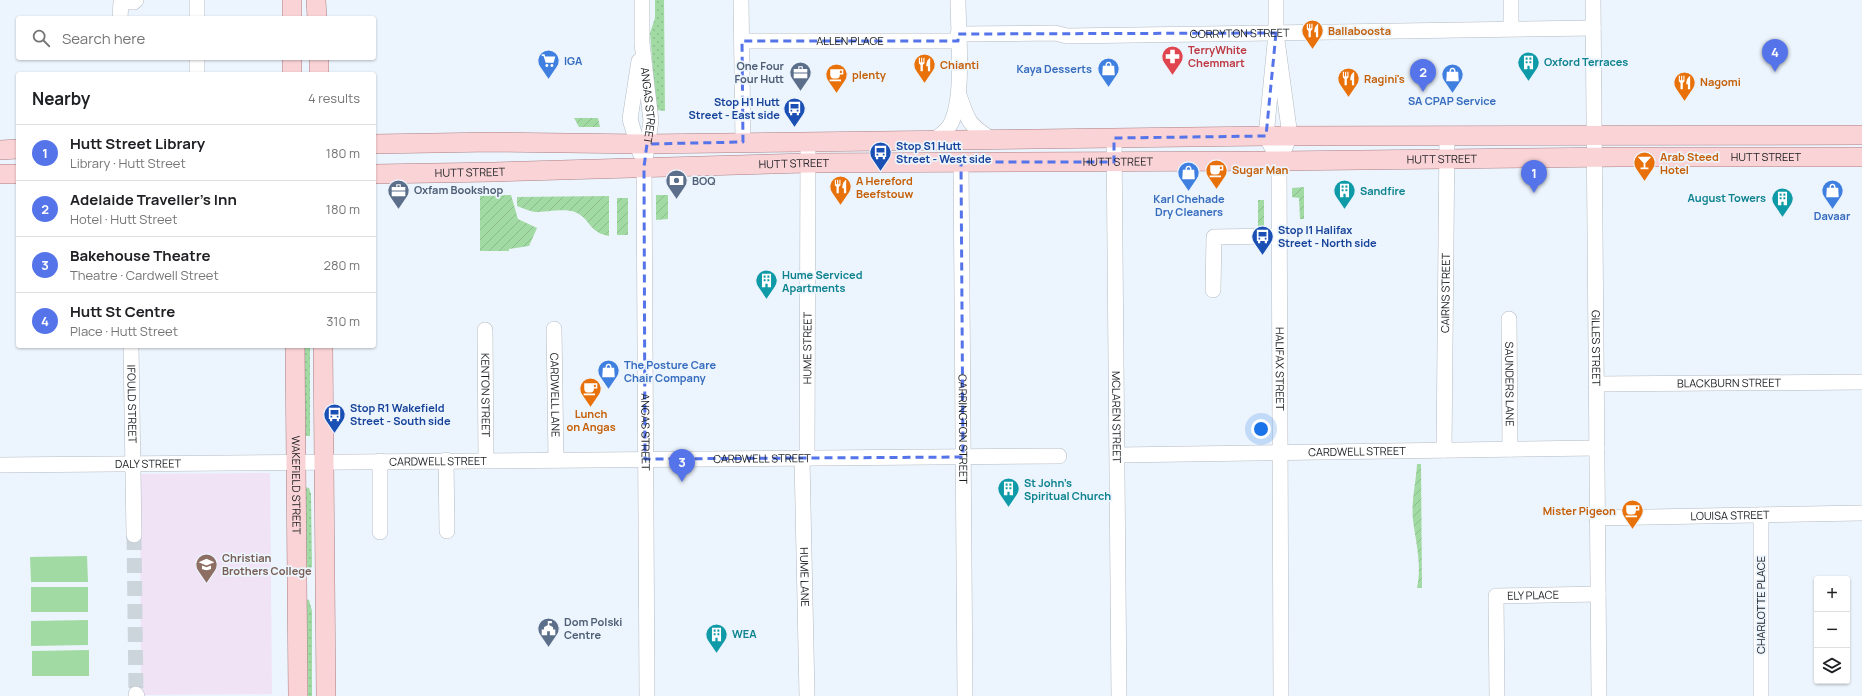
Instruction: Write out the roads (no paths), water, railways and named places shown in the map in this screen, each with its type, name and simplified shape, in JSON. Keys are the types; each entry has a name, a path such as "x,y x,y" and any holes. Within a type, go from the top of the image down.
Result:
{"main road":[{"path":"292,0 292,16"},
{"path":"316,0 317,16"},
{"path":"292,60 292,72"},
{"path":"319,60 319,72"},
{"name":"HUTT STREET","path":"376,144 475,142 642,144 1266,136 1862,135"},
{"path":"475,142 476,172"},
{"path":"0,150 16,149"},
{"name":"HUTT STREET","path":"376,174 806,163 1279,161 1594,157 1862,157"},
{"path":"0,174 16,174"},
{"name":"WAKEFIELD STREET","path":"295,348 298,696"},
{"path":"323,348 326,696"},
{"path":"297,584 324,584"}],"street":[{"path":"120,16 121,2 134,2 136,0"},
{"path":"197,0 197,16"},
{"name":"ANGAS STREET","path":"642,0 642,43 651,121 642,144"},
{"path":"741,0 743,142"},
{"path":"934,140 949,127 954,116 959,95 958,0"},
{"path":"1266,136 1276,33 1276,0"},
{"path":"1511,0 1511,28"},
{"name":"GILLES STREET","path":"1592,0 1599,696"},
{"name":"CORRYTON STREET","path":"958,37 1055,33 1067,36 1511,28 1593,28"},
{"path":"1276,33 1290,136"},
{"name":"ALLEN PLACE","path":"742,41 958,37"},
{"name":"ANGAS STREET","path":"642,43 630,119 642,144 644,167 647,696"},
{"path":"197,60 198,72"},
{"path":"959,95 973,127 991,140"},
{"name":"HALIFAX STREET","path":"1266,136 1279,161"},
{"name":"HALIFAX STREET","path":"1281,696 1279,161 1290,136"},
{"name":"CAIRNS STREET","path":"1444,450 1447,136"},
{"name":"MCLAREN STREET","path":"1114,138 1120,696"},
{"name":"HUME STREET","path":"804,458 806,163 808,142"},
{"name":"CARRINGTON STREET","path":"961,162 965,696"},
{"path":"1213,290 1214,237 1279,236"},
{"name":"SAUNDERS LANE","path":"1509,319 1510,449"},
{"name":"CARDWELL LANE","path":"554,329 556,460"},
{"name":"KENTON STREET","path":"485,330 486,460"},
{"name":"IFOULD STREET","path":"131,348 134,535"},
{"name":"BLACKBURN STREET","path":"1596,384 1862,382"},
{"name":"CARDWELL STREET","path":"1118,455 1596,448"},
{"name":"CARDWELL STREET","path":"296,462 1059,456"},
{"name":"HUME LANE","path":"804,458 807,696"},
{"path":"446,460 447,531"},
{"path":"380,461 380,532"},
{"name":"DALY STREET","path":"0,465 296,462"},
{"name":"LOUISA STREET","path":"1597,518 1862,513"},
{"name":"CHARLOTTE PLACE","path":"1761,515 1761,696"},
{"name":"ELY PLACE","path":"1497,696 1496,596 1598,594"}],"tunnel":[{"path":"134,535 136,694"}],"place":[{"name":"Ballaboosta","path":"1312,50"},
{"name":"Hutt St Centre","path":"1775,72"},
{"name":"TerryWhite Chemmart","path":"1172,76"},
{"name":"IGA","path":"548,80"},
{"name":"Oxford Terraces","path":"1529,82"},
{"name":"Chianti","path":"925,84"},
{"name":"Kaya Desserts","path":"1108,88"},
{"name":"One Four Four Hutt","path":"800,92"},
{"name":"Adelaide Traveller's Inn","path":"1423,92"},
{"name":"plenty","path":"837,94"},
{"name":"SA CPAP Service","path":"1452,94"},
{"name":"Ragini's","path":"1349,98"},
{"name":"Nagomi","path":"1685,102"},
{"name":"Stop H1 Hutt Street - East side","path":"795,128"},
{"name":"Stop S1 Hutt Street - West side","path":"880,172"},
{"name":"Arab Steed Hotel","path":"1645,182"},
{"name":"Sugar Man","path":"1216,190"},
{"name":"Karl Chehade Dry Cleaners","path":"1189,192"},
{"name":"Hutt Street Library","path":"1534,193"},
{"name":"BOQ","path":"677,200"},
{"name":"A Hereford Beefstouw","path":"841,206"},
{"name":"Oxfam Bookshop","path":"398,210"},
{"name":"Sandfire","path":"1345,210"},
{"name":"Davaar","path":"1832,210"},
{"name":"August Towers","path":"1782,218"},
{"name":"Stop I1 Halifax Street - North side","path":"1263,256"},
{"name":"Hume Serviced Apartments","path":"767,300"},
{"name":"The Posture Care Chair Company","path":"609,390"},
{"name":"Lunch on Angas","path":"591,408"},
{"name":"Stop R1 Wakefield Street - South side","path":"335,434"},
{"name":"Bakehouse Theatre","path":"682,482"},
{"name":"St John’s Spiritual Church","path":"1008,508"},
{"name":"Mister Pigeon","path":"1632,530"},
{"name":"Christian Brothers College","path":"206,584"},
{"name":"Dom Polski Centre","path":"549,648"},
{"name":"WEA","path":"716,654"}]}
